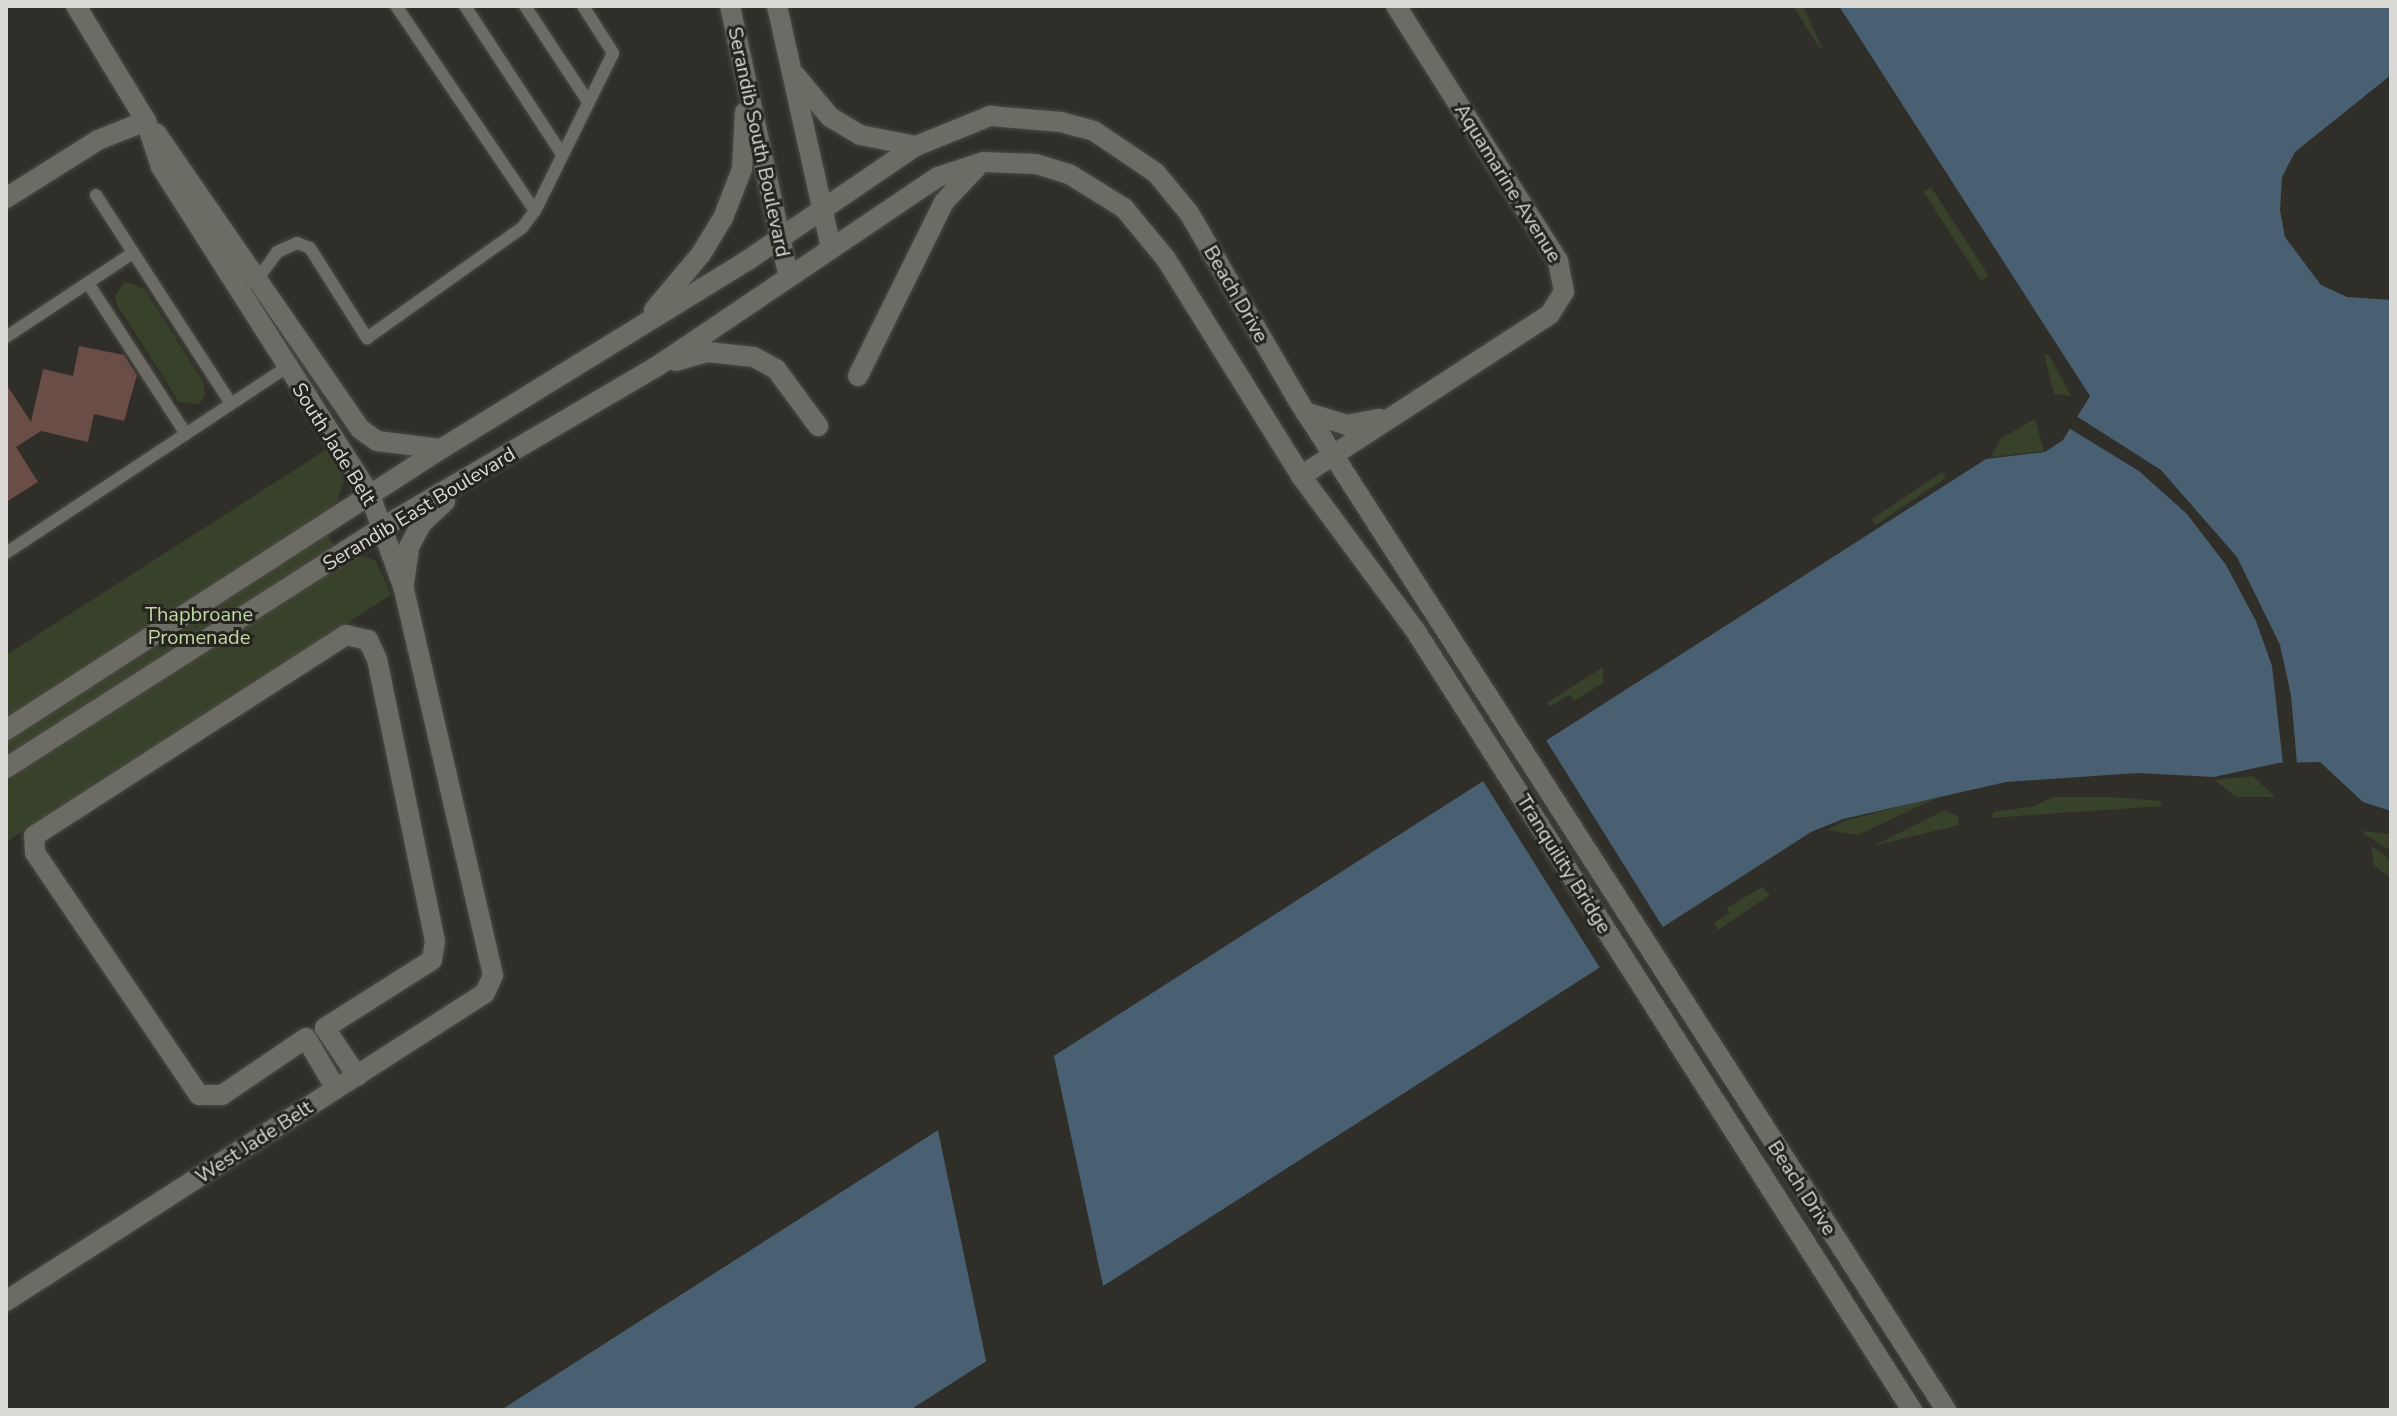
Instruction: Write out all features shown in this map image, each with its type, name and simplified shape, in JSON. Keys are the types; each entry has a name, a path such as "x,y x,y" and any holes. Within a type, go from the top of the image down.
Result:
{"street":[{"name":"South Jade Belt","path":"76,6 146,121 161,167 238,294 370,495 404,589 493,975"},
{"name":"Serandib South Boulevard","path":"730,6 789,278"},
{"path":"777,6 831,248"},
{"name":"Aquamarine Avenue","path":"1301,476 1550,314 1566,281 1396,6"},
{"path":"790,66 830,117 860,135 916,146"},
{"path":"641,325 701,254 723,218 742,169 747,89"},
{"name":"Beach Drive","path":"822,209 916,146 955,127 990,116 1094,131 1130,151 1156,173 1189,213 1305,412 1511,735"},
{"path":"6,198 98,140 146,121 261,279 360,429 377,441 441,449"},
{"path":"858,376 944,202 983,162"},
{"name":"Beach Drive","path":"831,248 938,177 983,162 1036,164 1069,174 1124,208 1166,259 1301,476 1415,630 1491,748"},
{"name":"Serandib East Boulevard","path":"6,730 441,449 822,209"},
{"name":"Serandib East Boulevard","path":"6,768 383,527 465,482 656,367 831,248"},
{"path":"656,367 708,352 754,357 776,369 818,426"},
{"path":"1305,412 1347,425 1393,416"},
{"path":"404,589 409,547 421,524 465,482"},
{"path":"336,1089 306,1038 222,1095 199,1095 35,853 34,836 346,635 368,640 377,659 435,941 432,960 325,1028 357,1076"},
{"name":"Tranquility Bridge","path":"1511,735 1659,966"},
{"name":"Tranquility Bridge","path":"1491,748 1637,979"},
{"name":"Beach Drive","path":"1659,966 1946,1410"},
{"name":"West Jade Belt","path":"6,1301 485,993 493,975"},
{"name":"Beach Drive","path":"1637,979 1912,1410"}],"lane":[{"path":"396,6 535,211"},
{"path":"465,6 562,154"},
{"path":"525,6 589,103"},
{"path":"238,294 261,279 277,252 297,243 310,248 367,338 522,228 535,211 613,53 583,6"},
{"path":"96,195 231,404"},
{"path":"6,337 133,253"},
{"path":"88,283 186,434"},
{"path":"6,553 286,368"}],"green space":[{"path":"1793,6 1803,6 1822,48 1819,47"},
{"path":"1931,187 1989,276 1981,281 1923,192"},
{"path":"125,282 144,288 203,381 205,396 199,404 179,402 117,305 115,295"},
{"path":"2044,354 2049,355 2071,396 2054,394"},
{"path":"2035,419 2044,451 1991,457 2000,439"},
{"name":"Thapbroane Promenade","path":"332,446 344,482 335,506 319,522 343,560 365,556 376,561 391,595 6,842 6,655"},
{"path":"1942,472 1946,478 1875,525 1872,520"},
{"path":"1603,667 1603,683 1574,701 1569,695 1550,707 1547,703"},
{"path":"2253,776 2275,797 2237,797 2214,780"},
{"path":"1943,795 1858,835 1827,830 1844,821"},
{"path":"2052,797 2112,797 2160,801 2162,806 1991,818 1994,812 2035,806"},
{"path":"1945,810 1958,816 1959,825 1873,846"},
{"path":"2363,831 2391,834 2391,851 2364,834"},
{"path":"2371,846 2391,860 2391,879 2374,865"},
{"path":"1762,887 1770,895 1718,930 1714,923 1729,913 1727,908"}],"water":[{"path":"1839,6 2391,6 2391,75 2295,152 2282,177 2280,210 2285,237 2321,285 2347,297 2391,300 2391,811 2363,802 2320,762 2278,763 2214,777 2138,773 2006,782 1843,819 1811,832 910,1410 501,1410 1986,459 2045,452 2063,440 2090,396"}],"pier":[{"path":"2073,414 2161,470 2237,557 2280,645 2291,695 2297,764 2283,764 2272,666 2256,621 2226,565 2187,514 2139,471 2067,427"},
{"path":"1544,737 1665,930 1601,970 1480,777"},
{"path":"1053,1052 1104,1290 987,1365 937,1126"}],"building":[{"path":"79,346 124,355 137,375 124,421 94,414 88,442 41,431 16,447 38,482 6,502 6,384 31,422 43,369 73,376"}]}
